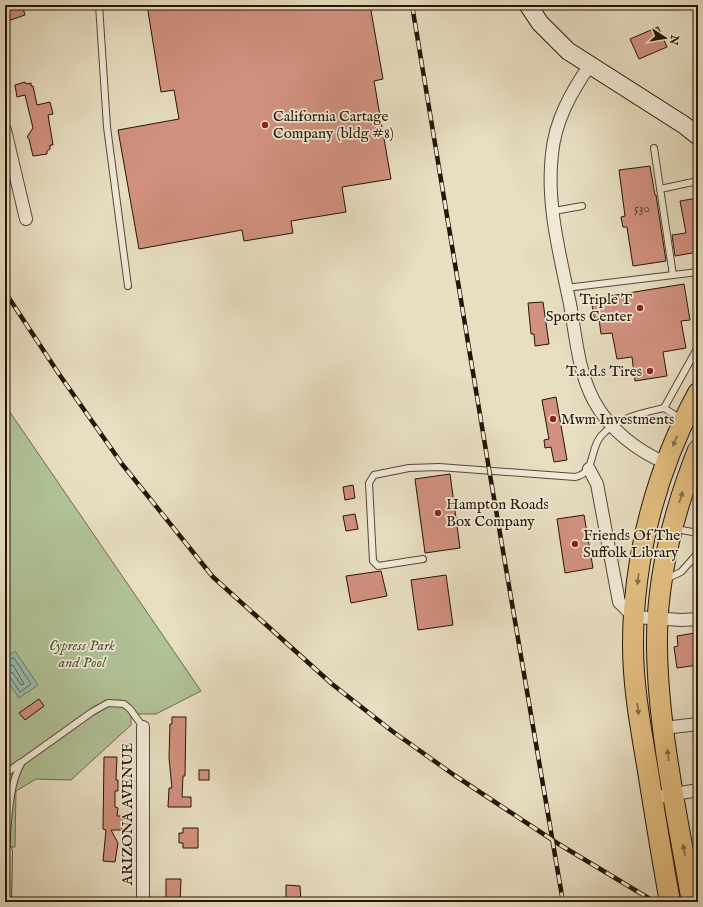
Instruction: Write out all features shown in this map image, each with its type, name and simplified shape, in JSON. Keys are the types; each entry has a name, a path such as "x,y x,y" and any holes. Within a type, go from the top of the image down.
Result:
{"main road":[{"path":"528,5 553,38 574,56 684,125 698,136"},
{"path":"670,902 636,694 633,645 634,617 641,556 647,523 666,464 684,421 698,393"},
{"path":"692,902 658,684 658,619 661,582 672,528 691,475 698,450"}],"street":[{"path":"590,65 566,103 555,138 552,154 554,211 580,367 594,402 613,426 646,453 666,464"},
{"path":"5,130 26,219"},
{"path":"589,469 597,484 618,602 634,617 658,619 698,619"},
{"path":"664,728 698,724"},
{"name":"ARIZONA AVENUE","path":"143,727 143,902"},
{"path":"652,798 698,790"},
{"path":"6,851 6,902"}],"lane":[{"path":"99,5 106,127 128,286"},
{"path":"654,148 673,275"},
{"path":"660,189 698,182"},
{"path":"554,211 582,206"},
{"path":"566,288 698,272"},
{"path":"664,408 698,347"},
{"path":"423,559 378,566 373,561 369,483 374,475 409,468 439,466 575,477 581,476 589,469 596,444 603,434 613,426 634,415 664,408 684,421"},
{"path":"672,528 698,533"},
{"path":"661,582 681,572 698,553"},
{"path":"5,774 92,712 108,704 124,704 130,709 143,727"},
{"path":"6,851 12,792 16,774 22,762"}],"green space":[{"name":"Cypress Park and Pool","path":"5,405 201,691 156,714 131,714 131,725 71,780 36,779 16,791 15,847 5,847"}],"water":[{"path":"15,651 38,685 19,698 5,677 5,658"}],"building":[{"path":"5,5 22,5 25,15 5,22"},
{"name":"California Cartage Company (bldg #8)","path":"147,5 361,5 362,7 370,5 383,79 374,81 391,179 342,187 346,212 291,221 293,233 244,241 242,230 139,249 118,130 179,119 174,90 161,92"},
{"path":"658,27 667,47 639,59 630,39"},
{"path":"25,82 26,84 31,83 31,86 33,86 37,105 50,102 53,114 48,115 53,145 50,145 50,149 47,151 47,154 33,156 29,139 27,137 33,128 25,95 17,97 15,85"},
{"path":"650,166 666,261 633,266 627,227 623,227 621,217 625,216 619,170"},
{"path":"698,198 698,208 696,209 698,220 698,252 675,256 672,235 686,233 680,201"},
{"path":"684,284 690,320 681,321 686,348 663,352 667,376 635,381 632,357 617,359 612,333 601,334 599,319 594,317 591,299"},
{"path":"543,302 549,344 535,346 534,334 531,334 528,303"},
{"name":"Mwm Investments","path":"556,397 567,460 554,462 551,447 545,448 544,440 549,439 542,400"},
{"name":"Hampton Roads Box Company","path":"450,474 460,548 425,553 415,479"},
{"path":"353,485 355,498 345,500 343,487"},
{"path":"355,514 358,529 346,531 343,516"},
{"name":"Friends Of The Suffolk Library","path":"584,515 593,568 565,573 557,519"},
{"path":"381,571 387,596 351,603 346,576"},
{"path":"446,575 453,625 418,630 411,580"},
{"path":"695,633 696,643 698,642 698,665 677,668 674,647 678,646 677,636"},
{"path":"39,699 44,706 25,720 19,713"},
{"path":"172,717 186,717 185,776 183,776 182,797 191,797 191,807 168,807 169,788 172,788 169,758 170,724 172,724"},
{"path":"104,757 117,757 116,780 118,780 118,791 115,791 115,807 118,808 117,816 123,816 122,830 111,830 118,843 115,862 103,861 106,830 103,829"},
{"path":"199,770 209,770 209,780 199,780"},
{"path":"183,828 198,828 198,848 183,848 183,843 179,843 179,833 183,833"},
{"path":"166,879 181,879 180,902 166,902"},
{"path":"286,885 300,886 301,901 286,902"}],"railway":[{"path":"412,5 563,902"},
{"path":"5,292 59,374 122,464 213,577 332,684 392,731 454,775 557,843 655,902"}],"place":[{"name":"California Cartage Company (bldg #8)","path":"265,125"},
{"name":"Triple T Sports Center","path":"640,308"},
{"name":"T.a.d.s Tires","path":"650,371"},
{"name":"Mwm Investments","path":"553,419"},
{"name":"Hampton Roads Box Company","path":"438,513"},
{"name":"Friends Of The Suffolk Library","path":"575,544"}]}
